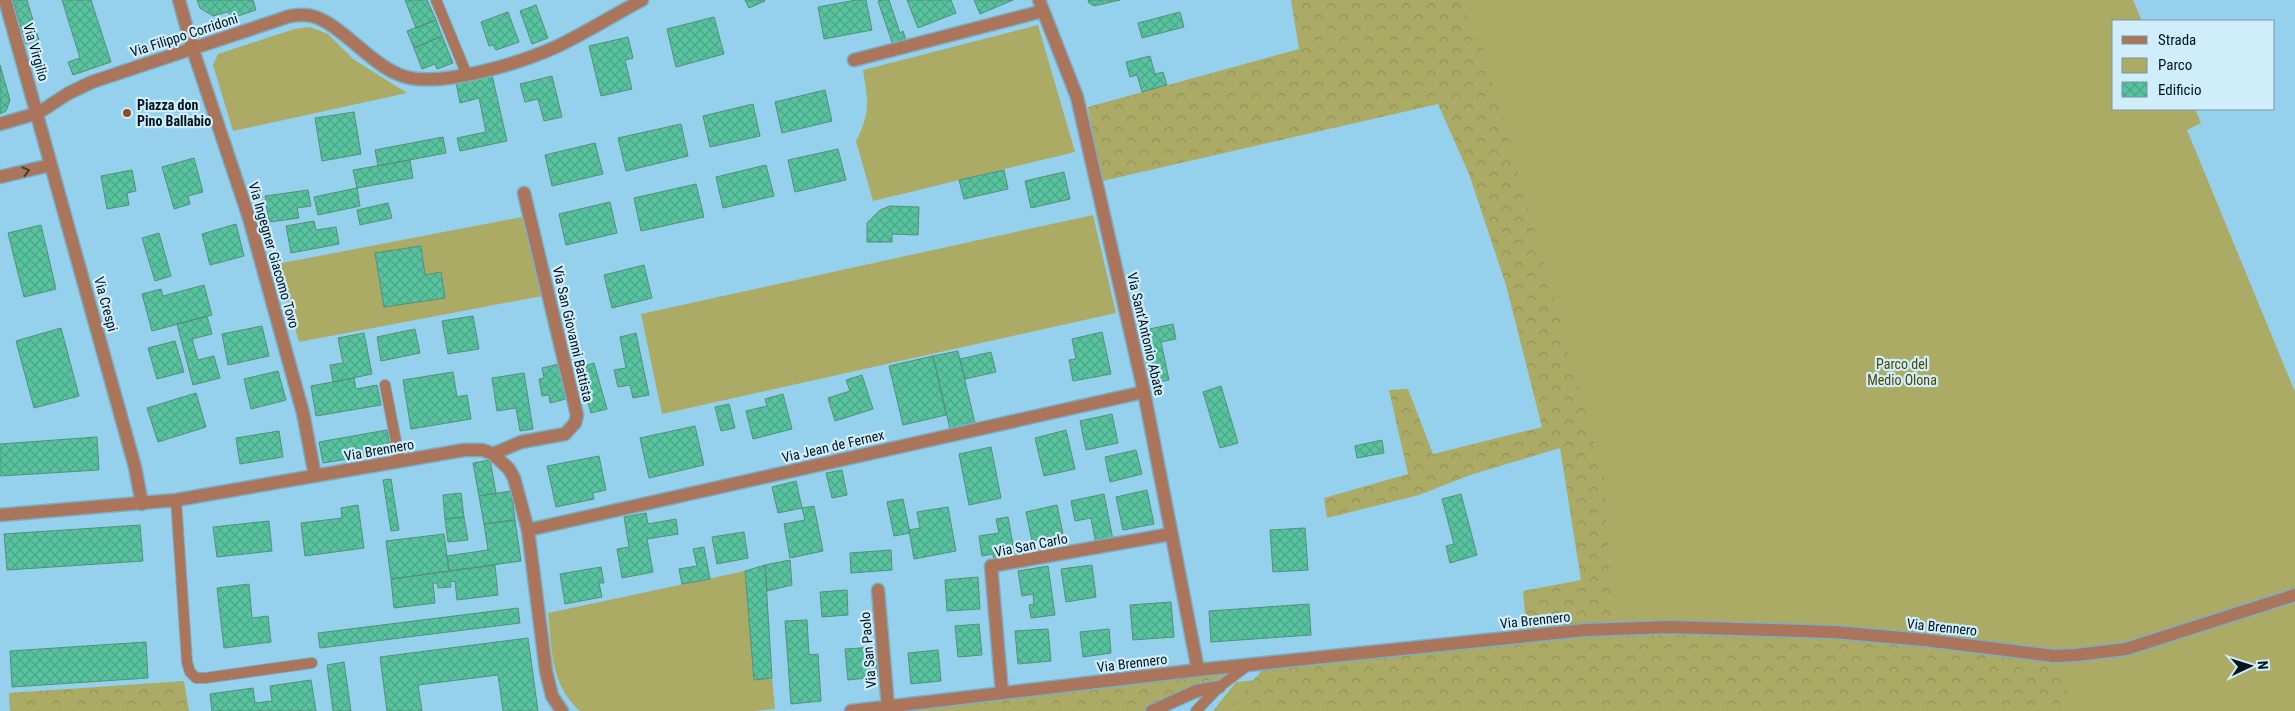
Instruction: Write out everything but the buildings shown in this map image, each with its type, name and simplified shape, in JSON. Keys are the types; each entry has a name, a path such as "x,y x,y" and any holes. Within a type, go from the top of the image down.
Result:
{"street":[{"name":"Via Virgilio","path":"5,0 38,113"},
{"name":"Via Ingegner Giacomo Tovo","path":"179,0 192,47 249,218 303,413 314,476"},
{"name":"Via Filippo Corridoni","path":"0,124 38,113 84,85 192,47 283,18 304,15 316,17 329,24 374,60 399,75 424,81 467,75 557,46 642,0"},
{"name":"Via Sant'Antonio Abate","path":"854,60 1041,5 1077,97 1144,392 1198,670"},
{"name":"Via Crespi","path":"38,113 135,467 142,504"},
{"path":"0,177 52,165"},
{"name":"Via San Giovanni Battista","path":"493,454 521,442 565,434 575,423 576,414 524,193"},
{"name":"Via Jean de Fernex","path":"528,530 1144,392"},
{"name":"Via Brennero","path":"0,515 176,500 464,450 482,450 493,454"},
{"path":"493,454 509,469 514,478 528,530 546,671 552,696 562,711"},
{"name":"Via San Carlo","path":"1002,693 991,566 1171,534"},
{"name":"Via San Paolo","path":"878,590 888,707"},
{"name":"Via Brennero","path":"851,711 1198,670 1585,630 1669,627 1834,632 1934,641 2054,656 2076,655 2126,649 2295,595"},
{"path":"1152,711 1196,691 1219,687"}],"lane":[{"path":"436,0 467,75"},
{"path":"385,385 400,462"},
{"path":"176,500 187,662 190,672 196,678 205,678 312,663"},
{"path":"1196,711 1219,687 1247,666"}],"green space":[{"path":"1291,0 1457,0 1480,37 1604,478 1613,629 1825,631 2059,661 2073,711 1226,711 1266,666 1527,636 1523,591 1581,580 1560,448 1470,475 1419,495 1327,518 1324,498 1408,474 1389,390 1408,389 1433,454 1542,427 1506,285 1469,174 1438,104 1098,182 1088,107 1299,49"},
{"name":"Parco del Medio Olona","path":"1428,0 2133,0 2142,20 2112,20 2112,110 2195,110 2201,123 2187,130 2295,392 2295,711 1213,711 1236,682 1614,646 1577,467"},
{"path":"1038,25 1075,152 873,201 856,141 864,122 867,106 863,70"},
{"path":"310,27 328,34 353,59 407,93 233,131 213,65 218,54 294,29"},
{"path":"1093,215 1116,313 662,414 641,314"},
{"path":"522,217 542,296 299,342 277,264"},
{"path":"745,571 754,680 772,678 775,709 753,711 580,711 570,701 563,690 554,666 548,613"},
{"path":"1247,666 1153,711 852,711"},
{"path":"184,681 189,711 10,711 9,693"}],"place":[{"name":"Piazza don Pino Ballabio","path":"127,113"}]}
